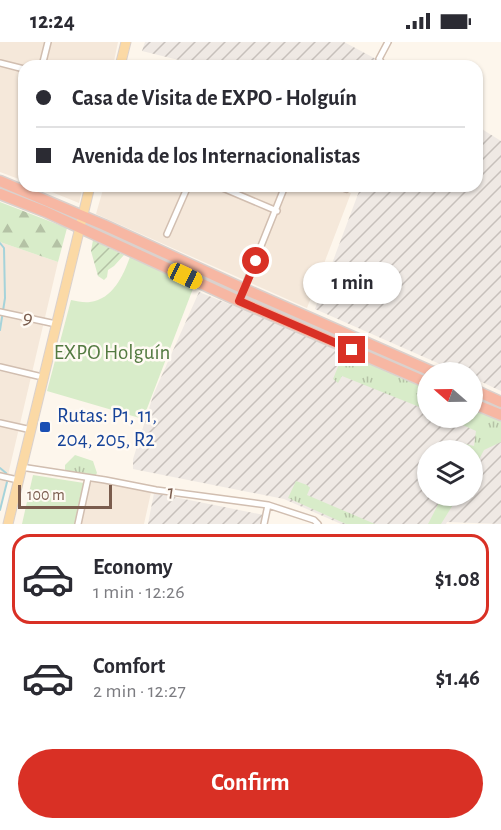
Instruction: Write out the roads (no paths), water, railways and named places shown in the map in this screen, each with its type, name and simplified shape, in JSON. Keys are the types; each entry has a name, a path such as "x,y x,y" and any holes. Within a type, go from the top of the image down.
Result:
{"highway":[{"path":"0,181 18,189"},
{"path":"26,192 417,365"},
{"path":"0,194 417,378"},
{"path":"483,394 501,402"},
{"path":"483,408 501,415"}],"main road":[{"path":"122,60 126,42"},
{"path":"8,524 88,192"}],"street":[{"path":"44,60 48,42"},
{"path":"380,60 388,42"},
{"path":"0,63 18,68"},
{"path":"167,234 185,192"},
{"path":"232,192 277,211"},
{"path":"239,301 283,192"},
{"name":"9","path":"0,312 56,324"},
{"path":"0,367 38,376"},
{"path":"0,423 27,429"},
{"name":"1","path":"21,468 268,505 314,520 318,524"},
{"path":"0,476 18,480"},
{"path":"78,524 88,478"},
{"path":"264,524 268,505"}],"waterway":[{"path":"0,243 4,248 5,298 0,330"},
{"path":"0,468 6,473"},
{"path":"0,510 7,482"}],"place":[{"name":"Rutas: P1, 11, 204, 205, R2","path":"45,427"}],"park label":[{"name":"EXPO Holguín","path":"112,352"}]}
